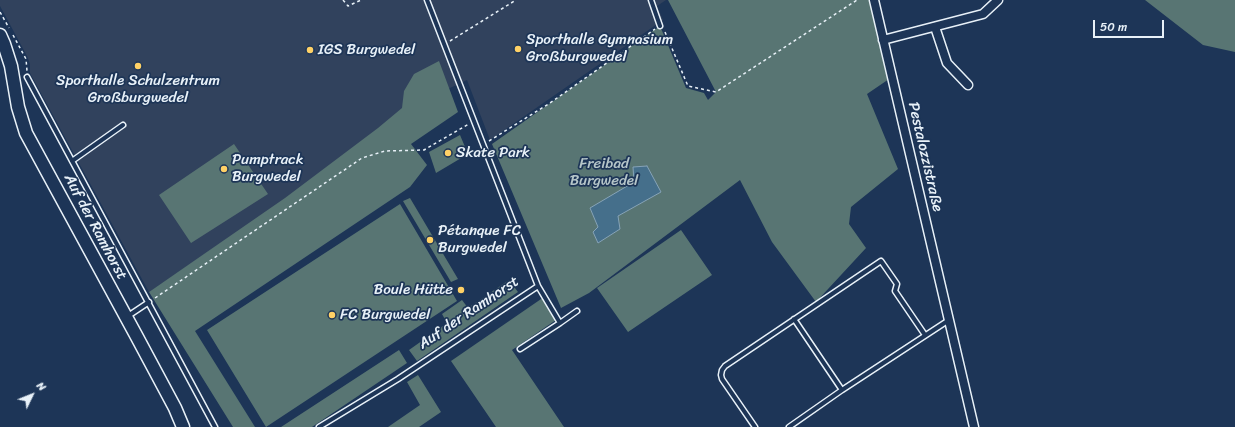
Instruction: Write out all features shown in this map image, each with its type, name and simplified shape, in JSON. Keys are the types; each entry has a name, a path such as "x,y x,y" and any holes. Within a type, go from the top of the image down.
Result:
{"street":[{"name":"Pestalozzistraße","path":"874,0 974,427"},
{"path":"883,40 983,14 998,0"},
{"path":"935,27 947,63 968,85"},
{"name":"Auf der Ramhorst","path":"0,35 11,66 18,107 26,133 175,408 183,427"}],"lane":[{"name":"Auf der Ramhorst","path":"318,427 398,379 538,286 427,0"},
{"path":"651,0 660,26"},
{"name":"Auf der Ramhorst","path":"27,77 215,427"},
{"path":"72,161 123,125"},
{"path":"754,427 722,379 721,374 725,366 881,261 898,284 895,291 925,335"},
{"path":"538,286 560,322"},
{"path":"126,318 149,302"},
{"path":"520,349 577,311"},
{"path":"794,319 842,390"},
{"path":"789,427 842,390 949,320"}],"path":[{"path":"343,0 348,6 361,0"},
{"path":"444,45 516,0"},
{"path":"482,145 550,103 660,26 664,30 688,86 716,92 857,0"},
{"path":"0,12 26,59 27,77"},
{"path":"149,302 362,158 386,151 424,150 474,122"}],"shaded area":[{"path":"0,0 666,0 657,6 663,20 490,140 467,80 450,88 149,292 30,73 30,64 27,56 0,6"},
{"path":"647,166 661,192 618,216 620,229 598,243 593,232 598,227 590,208 634,182 633,167"}],"green space":[{"name":"Freibad Burgwedel","path":"668,0 874,0 892,77 867,94 898,169 851,207 849,224 866,248 816,302 772,242 740,180 589,293 561,308 492,144 660,26 686,88 704,93 708,100 716,92"},
{"path":"1145,0 1235,0 1235,52 1203,45"},
{"path":"439,61 458,112 411,144 427,165 410,187 195,331 255,427 233,427 149,292 285,198 378,128 402,108 404,91 414,74"},
{"name":"Skate Park","path":"460,135 468,154 436,173 429,152"},
{"name":"Pumptrack Burgwedel","path":"234,144 268,194 191,243 159,195"},
{"name":"Pétanque FC Burgwedel","path":"410,198 458,279 451,282 403,201"},
{"name":"FC Burgwedel","path":"400,204 457,301 266,427 207,330"},
{"path":"681,230 712,275 628,332 597,288"},
{"path":"509,280 518,292 417,361 409,350 447,323 442,314 462,300 468,308"},
{"path":"544,297 556,320 512,350 564,427 496,427 451,361"},
{"path":"399,350 407,363 312,427 281,427"},
{"path":"418,375 441,412 419,427 388,427 420,405 407,382"}],"place":[{"name":"Sporthalle Gymnasium Großburgwedel","path":"518,49"},
{"name":"IGS Burgwedel","path":"310,50"},
{"name":"Sporthalle Schulzentrum Großburgwedel","path":"138,66"},
{"name":"Skate Park","path":"448,153"},
{"name":"Pumptrack Burgwedel","path":"224,169"},
{"name":"Pétanque FC Burgwedel","path":"430,240"},
{"name":"Boule Hütte","path":"461,290"},
{"name":"FC Burgwedel","path":"332,315"}]}
